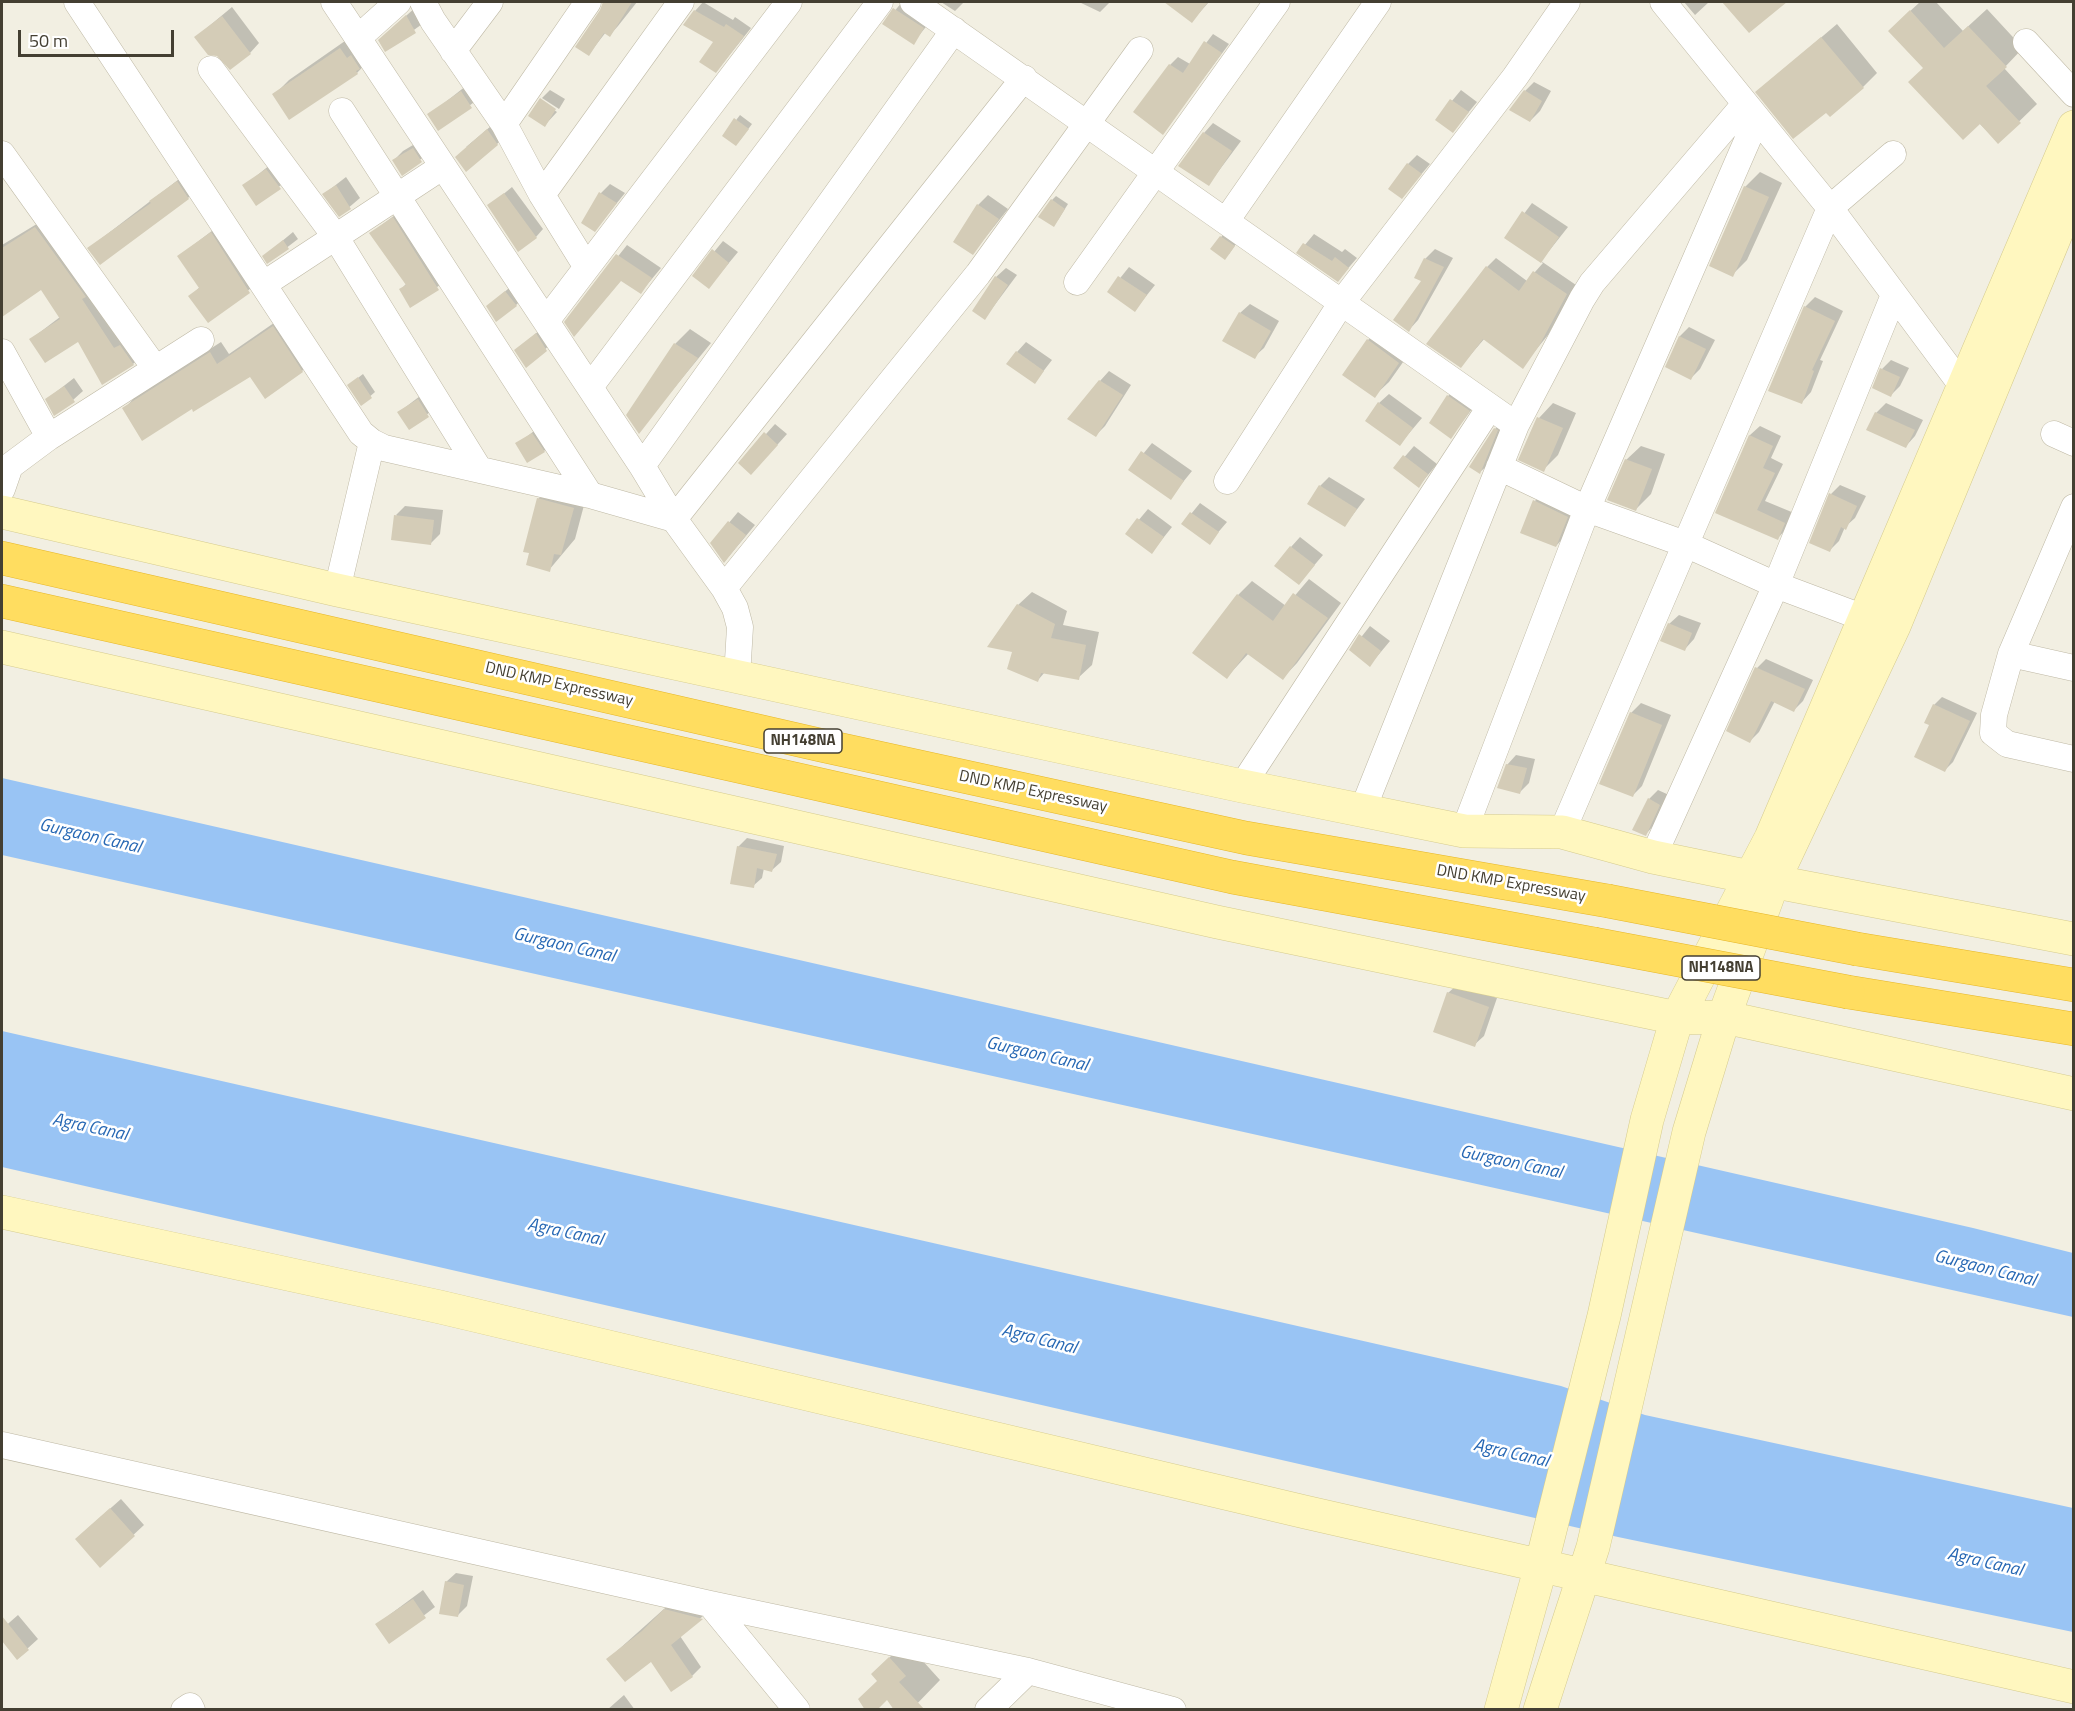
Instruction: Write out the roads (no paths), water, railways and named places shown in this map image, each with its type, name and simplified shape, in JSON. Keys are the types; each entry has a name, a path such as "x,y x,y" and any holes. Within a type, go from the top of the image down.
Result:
{"highway":[{"name":"DND KMP Expressway","path":"2,558 820,745 1246,838 2073,986"},
{"name":"NH148NA","path":"2,601 1232,877 1848,992 2073,1029"}],"street":[{"path":"77,2 361,433 384,448 590,495 674,519"},
{"path":"334,2 642,466 674,519 724,588 735,608 740,627 737,677"},
{"path":"359,37 398,2"},
{"path":"423,2 453,51 504,124 542,195 586,266"},
{"path":"453,51 490,2"},
{"path":"504,124 588,2"},
{"path":"542,195 681,2"},
{"path":"546,321 789,2"},
{"path":"590,387 880,2"},
{"path":"913,2 1516,425"},
{"path":"1077,282 1277,2"},
{"path":"1226,221 1378,2"},
{"path":"1227,481 1342,302 1515,77 1567,2"},
{"path":"1663,2 1830,208 1963,387"},
{"path":"642,466 954,30"},
{"path":"2026,42 2073,94"},
{"path":"724,588 978,274 1140,50"},
{"path":"211,69 335,236 479,470"},
{"path":"674,519 1024,78"},
{"path":"342,111 590,495"},
{"path":"1364,809 1516,425 1592,283 1751,111"},
{"path":"1464,831 1587,509 1751,111"},
{"path":"1540,1710 1589,1560 1689,1132 1724,1017 1771,838 2073,128"},
{"path":"2,154 155,368"},
{"path":"1562,832 1830,208 1893,154"},
{"path":"264,284 442,167"},
{"path":"1501,1710 1541,1566 1589,1368 1604,1316 1647,1120 1677,1018 1762,879 1894,626 2073,190"},
{"path":"1653,857 1776,585 1894,295"},
{"path":"4,470 49,437 201,340"},
{"path":"2,352 49,437"},
{"path":"1242,786 1490,407"},
{"path":"337,590 372,442"},
{"path":"1499,467 1587,509 1685,544 1776,585 1864,618"},
{"path":"2073,507 2011,654 1994,715 1993,733 2007,744 2073,759"},
{"path":"2,512 337,590 1242,786 1464,831 1562,832 1653,857 2073,939"},
{"path":"2,647 1217,922 1677,1018 1724,1017 2073,1094"},
{"path":"2011,654 2073,668"},
{"path":"2,1212 440,1307 1541,1566 1589,1560 2073,1687"},
{"path":"2,1445 710,1604 1028,1671 1173,1710"},
{"path":"710,1604 797,1710"},
{"path":"988,1710 1028,1671"},
{"path":"184,1710 190,1706 192,1710"}],"water":[{"name":"Gurgaon Canal","path":"2,778 1973,1228 2073,1253 2073,1317 2,855"},
{"name":"Agra Canal","path":"2,1031 1561,1386 1645,1415 2073,1508 2073,1632 1618,1537 2,1167"}]}
